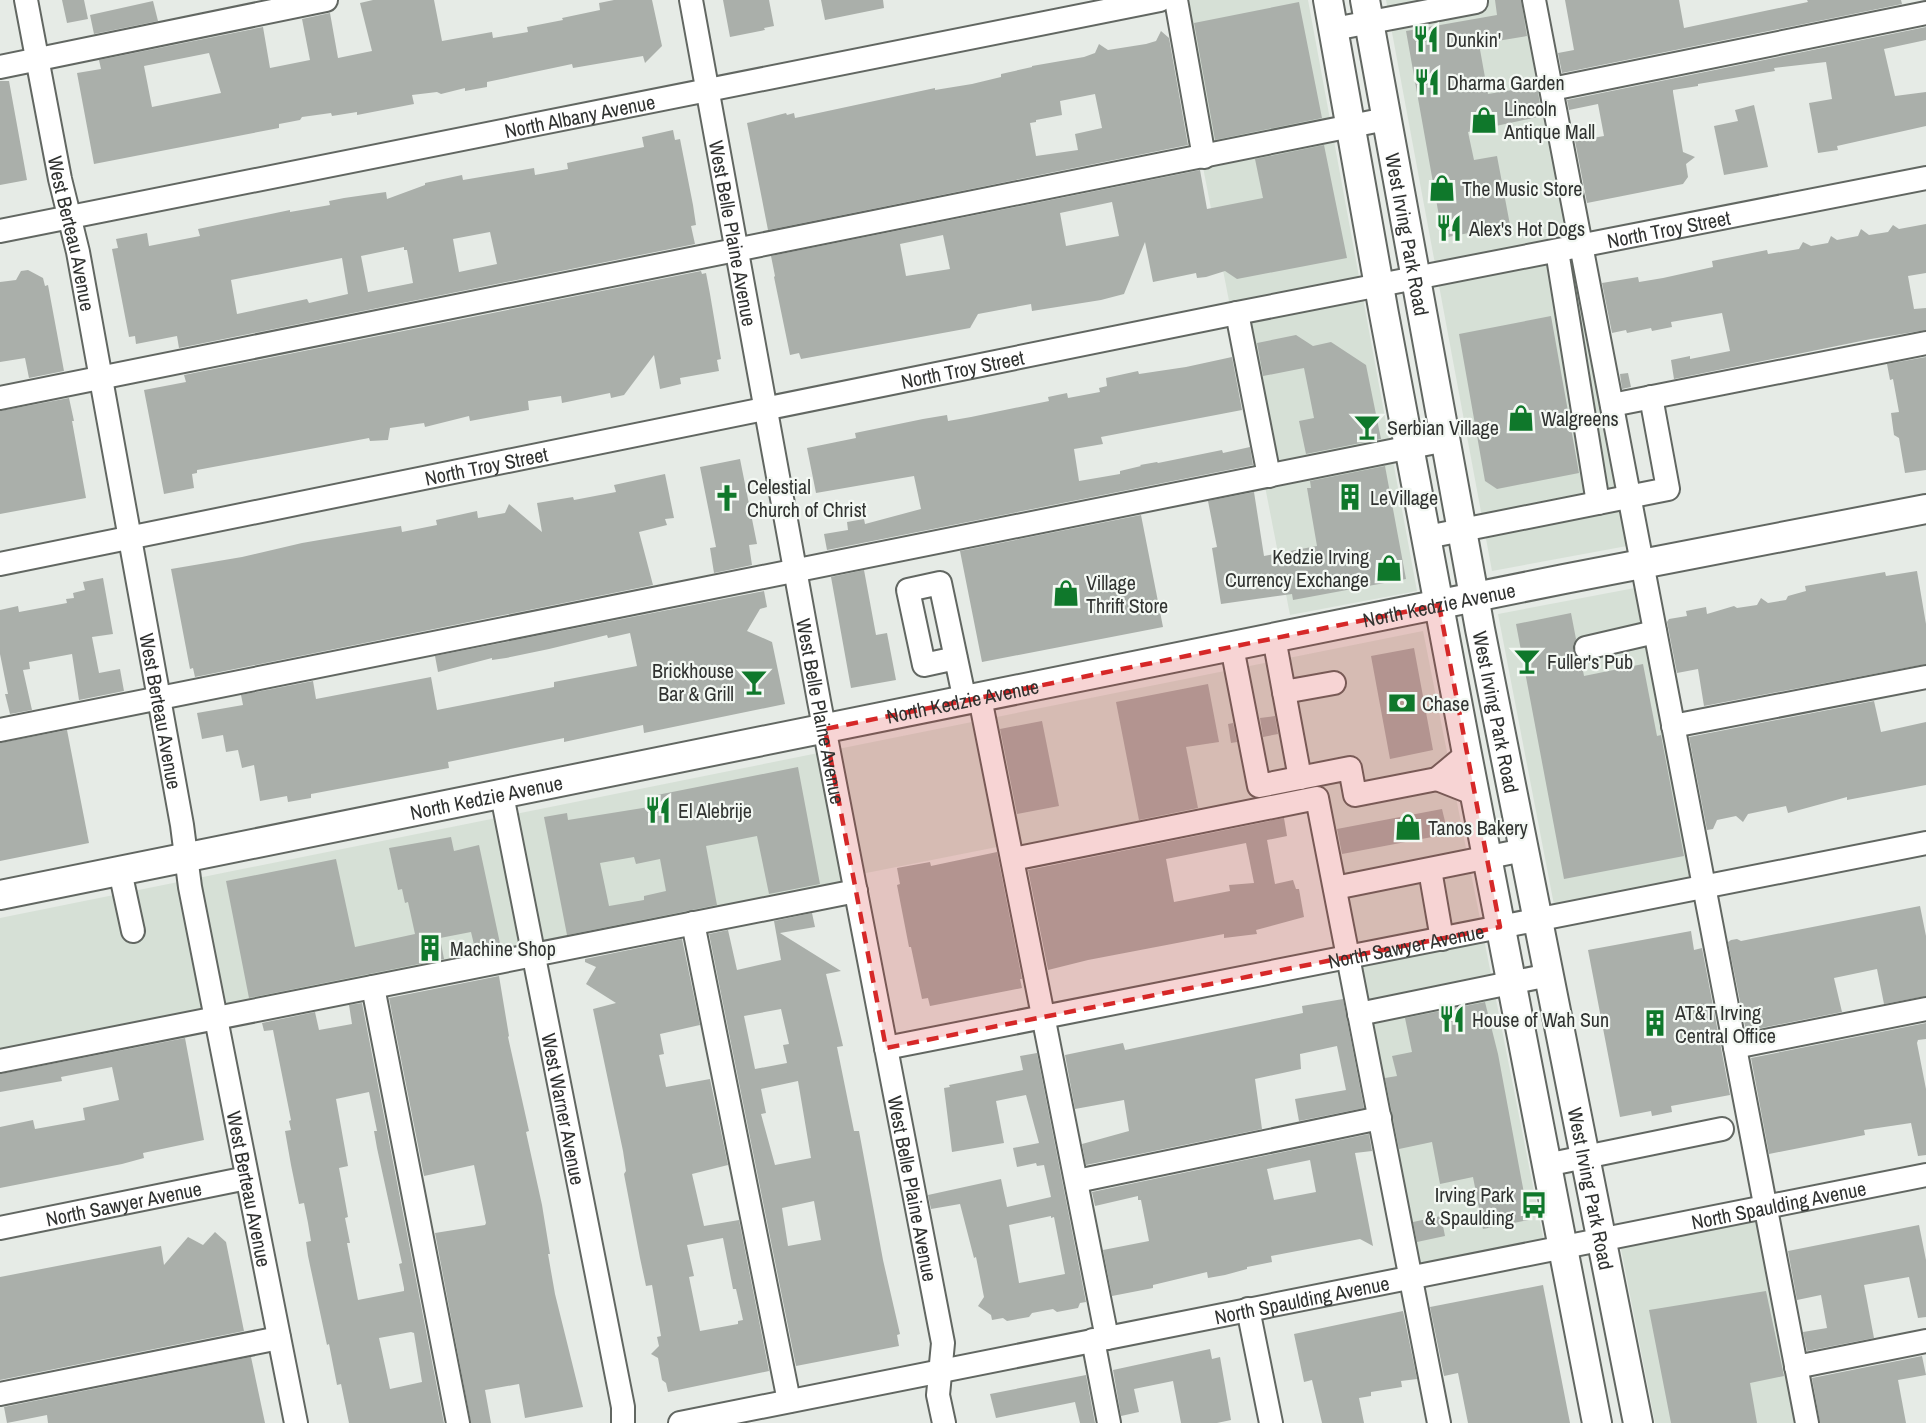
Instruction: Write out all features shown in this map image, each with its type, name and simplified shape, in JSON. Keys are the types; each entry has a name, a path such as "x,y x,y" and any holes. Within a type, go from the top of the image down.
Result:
{"main road":[{"name":"West Irving Park Road","path":"1328,0 1474,794 1598,1423"},
{"name":"West Irving Park Road","path":"1367,11 1474,598 1638,1423"},
{"name":"North Kedzie Avenue","path":"0,895 1926,509"}],"street":[{"name":"West Berteau Avenue","path":"26,0 60,179 78,252 215,1018 296,1423"},
{"path":"0,67 326,0"},
{"name":"West Belle Plaine Avenue","path":"691,0 825,729 943,1345 938,1395 944,1423"},
{"name":"North Albany Avenue","path":"0,231 1160,0"},
{"path":"1176,0 1204,157"},
{"path":"1334,29 1367,11 1476,2 1476,0"},
{"path":"1534,0 1807,1423"},
{"path":"1552,89 1926,13"},
{"path":"0,398 1386,119"},
{"name":"North Troy Street","path":"0,564 1237,313 1926,178"},
{"path":"1557,251 1598,503"},
{"path":"1237,313 1269,476"},
{"path":"1612,405 1926,343"},
{"path":"1427,537 1668,489 1651,397"},
{"path":"0,730 1446,441"},
{"path":"1586,648 1655,632"},
{"path":"1274,638 1300,778"},
{"path":"1232,647 1259,786 1350,768 1355,795 1437,779 1467,754"},
{"path":"956,658 972,699 1013,859 1077,1181 1100,1339 1108,1423"},
{"path":"1673,726 1926,677"},
{"path":"1284,692 1334,683"},
{"path":"1437,779 1474,794"},
{"name":"West Warner Avenue","path":"502,795 623,1407 623,1423"},
{"path":"1013,859 1317,798 1439,1423"},
{"name":"North Sawyer Avenue","path":"886,1048 1926,843"},
{"path":"1335,888 1524,850"},
{"path":"1430,870 1442,939"},
{"path":"120,871 133,931"},
{"path":"0,1061 856,891"},
{"path":"693,923 781,1409"},
{"path":"1359,1014 1549,975"},
{"path":"374,987 458,1423"},
{"path":"1735,1047 1926,1009"},
{"path":"1077,1181 1380,1118"},
{"path":"1546,1165 1722,1130"},
{"name":"North Spaulding Avenue","path":"680,1423 781,1409 941,1371 1562,1246 1926,1176"},
{"name":"North Sawyer Avenue","path":"0,1228 247,1178"},
{"path":"1248,1309 1270,1423"},
{"path":"0,1394 279,1338"},
{"path":"1796,1367 1926,1341"}],"highlighted area":[{"path":"1439,605 1500,927 886,1048 825,729"}],"shaded area":[{"path":"1179,0 1308,0 1417,591 1290,615 1202,162"},
{"path":"1386,0 1529,0 1627,546 1492,571"},
{"path":"1640,587 1698,880 1555,910 1498,614"},
{"path":"1423,631 1545,1247 1410,1275 1314,800 1014,855 1012,844 851,876 853,887 0,1059 0,918"},
{"path":"1764,1215 1805,1423 1655,1423 1620,1244"}],"building":[{"path":"62,0 84,0 88,19 67,23"},
{"path":"373,0 434,0 442,41 492,32 493,38 528,32 527,27 600,10 599,3 614,0 652,0 662,46 645,63 643,56 573,68 572,64 487,82 487,87 465,91 465,88 441,94 437,92 412,95 414,104 357,115 357,112 302,117 300,120 279,124 279,128 94,164 77,73 101,69 99,60 263,27 270,68 310,60 302,19 330,13 338,58 372,51 360,3","holes":["209,53 221,93 152,107 144,66"]},
{"path":"723,0 769,0 774,26 730,37"},
{"path":"821,0 883,0 884,8 825,20"},
{"path":"1495,0 1521,0 1527,36 1479,44 1488,94 1537,86 1542,116 1468,132 1474,160 1497,156 1510,225 1448,237 1442,233 1406,31 1497,15"},
{"path":"1565,0 1679,0 1684,28 1808,2 1807,0 1901,0 1902,4 1562,73 1558,53 1574,50"},
{"path":"153,1 158,21 94,34 90,15"},
{"path":"1299,2 1322,118 1215,140 1194,23"},
{"path":"1926,27 1926,40 1884,49 1895,96 1926,92 1926,126 1837,146 1838,150 1818,153 1809,103 1832,99 1826,62 1774,68 1775,71 1698,84 1698,86 1673,90 1683,152 1695,157 1686,164 1688,177 1683,184 1587,203 1575,141 1604,136 1598,104 1569,110 1567,100"},
{"path":"1161,31 1169,38 1188,145 768,230 747,123 786,113 787,115 794,113 795,118 935,88 935,90 972,84 1032,66 1084,57 1095,53 1099,44 1108,50 1156,41","holes":["1095,94 1102,128 1075,134 1078,150 1036,156 1030,123 1062,115 1060,101"]},
{"path":"0,81 9,81 27,180 0,185"},
{"path":"1754,105 1768,167 1724,175 1714,126 1738,121 1735,110"},
{"path":"673,130 675,140 680,139 696,225 691,226 695,244 179,348 177,336 136,344 135,336 129,337 112,249 118,248 116,239 147,233 149,246 200,236 198,229 290,210 290,212 330,205 329,201 344,198 386,192 387,199 425,185 425,183 462,175 463,180 534,168 535,175 568,169 567,163 644,147 642,137","holes":["490,232 497,264 459,272 453,239","404,247 404,250 407,250 413,283 368,292 361,256","342,258 348,294 309,303 307,299 237,314 231,280"]},
{"path":"1324,145 1347,258 1237,279 1225,271 1206,277 1197,278 1196,273 1153,282 1145,242 1124,294 1032,311 1031,304 978,314 970,328 801,359 799,353 790,355 771,256 1200,170 1207,209 1263,198 1255,159","holes":["1112,202 1119,236 1066,246 1060,213","943,235 950,269 906,276 900,244"]},
{"path":"1926,224 1926,273 1908,276 1914,309 1926,308 1926,330 1674,379 1671,360 1690,356 1690,359 1730,351 1722,313 1671,322 1672,327 1652,331 1651,328 1627,333 1626,330 1612,333 1602,283 1638,277 1639,282 1663,278 1713,267 1712,261 1767,250 1768,254 1799,249 1803,242 1811,246 1828,243 1831,236 1837,240 1858,236 1861,229 1869,235 1888,232 1893,225 1899,229"},
{"path":"28,270 43,278 45,286 48,285 64,371 29,378 25,358 0,362 0,282 16,280 21,271"},
{"path":"701,271 702,274 706,273 710,294 721,359 717,360 719,371 680,378 681,384 660,389 654,355 624,395 611,398 610,393 562,403 561,396 528,401 529,410 470,421 469,416 425,427 424,423 390,428 388,440 370,441 369,438 197,470 197,473 192,474 194,488 164,494 144,390 186,382 184,375"},
{"name":"Walgreens","path":"1551,316 1579,473 1497,489 1485,481 1459,334"},
{"path":"1296,335 1313,346 1331,342 1366,365 1381,439 1306,454 1299,421 1314,418 1304,368 1263,376 1257,343"},
{"path":"1232,357 1242,410 1101,437 1103,444 1074,449 1079,481 1120,474 1120,471 1140,465 1250,447 1253,465 827,550 824,534 848,530 847,522 864,519 865,524 921,509 914,476 816,493 807,448 856,438 855,433 923,419 947,415 948,421 1049,401 1048,397 1067,393 1068,398 1100,392 1099,388 1107,386 1106,378 1138,371 1139,374 1186,367"},
{"path":"1926,357 1926,470 1905,473 1899,438 1894,435 1891,413 1899,412 1893,379 1890,380 1887,364"},
{"path":"1628,373 1631,387 1622,389 1620,374"},
{"path":"69,398 86,498 0,514 0,411"},
{"name":"Celestial Church of Christ","path":"740,459 757,544 749,545 752,565 714,573 710,548 716,547 700,467"},
{"path":"1385,466 1406,579 1293,600 1292,594 1221,604 1212,548 1217,547 1208,501 1254,492 1264,556 1317,546 1307,488 1311,488 1310,481"},
{"path":"665,474 674,518 665,519 667,525 639,532 653,585 195,677 193,668 190,669 171,569 401,526 402,532 437,525 436,520 477,511 478,518 505,513 509,504 542,532 537,503 573,497 574,500 616,492 614,485"},
{"path":"1141,515 1163,627 982,662 960,551"},
{"path":"864,570 876,635 887,633 896,680 851,688 831,577"},
{"path":"1917,571 1926,624 1926,664 1704,706 1698,669 1677,673 1667,622 1669,619 1687,616 1686,611 1706,607 1707,614 1734,606 1737,608 1757,605 1761,598 1768,603 1786,600 1788,596 1806,591 1805,586 1885,572 1886,576"},
{"path":"103,578 113,634 92,637 99,673 120,669 124,691 79,700 72,654 29,662 30,669 23,670 32,710 10,714 0,654 0,610 18,606 19,612 67,603 66,599 74,598 73,593 85,590 83,582"},
{"path":"764,591 767,607 760,609 747,631 772,642 785,704 644,733 643,725 564,742 564,738 448,762 449,768 311,794 311,798 288,802 287,796 260,801 254,765 242,768 238,750 226,752 223,735 202,739 197,713 243,705 241,695 313,681 316,699 431,677 437,710 554,687 554,682 637,666 630,633 608,638 607,635 506,658 492,660 492,658 438,672 435,656"},
{"path":"1571,613 1576,639 1573,650 1576,657 1581,660 1584,676 1643,664 1657,736 1661,735 1684,856 1564,879 1516,624"},
{"name":"Chase","path":"1414,648 1433,750 1390,759 1371,656"},
{"path":"1208,684 1219,742 1186,747 1198,808 1139,820 1116,702"},
{"path":"1874,701 1881,732 1926,722 1926,785 1847,800 1847,797 1788,813 1786,806 1748,814 1743,822 1736,816 1717,820 1713,829 1707,830 1689,737"},
{"path":"1275,716 1278,734 1263,737 1260,718"},
{"path":"1042,721 1059,806 1017,814 1000,729"},
{"path":"1233,723 1237,742 1231,743 1228,724"},
{"path":"67,730 89,843 0,861 0,743"},
{"path":"798,767 820,884 769,894 757,836 706,846 717,905 567,935 544,817 567,813 568,820 649,807 647,797","holes":["634,857 636,864 660,859 666,891 644,896 644,900 609,906 600,863"]},
{"path":"1442,809 1448,834 1342,854 1337,829"},
{"path":"1284,818 1287,836 1267,840 1275,884 1293,880 1296,889 1299,889 1304,917 1256,930 1257,934 1224,938 1224,934 1048,970 1028,870","holes":["1246,843 1254,883 1229,885 1230,891 1174,902 1166,859"]},
{"path":"451,837 454,851 479,845 501,948 476,953 471,932 440,938 444,959 249,998 226,881 336,859 355,947 415,934 408,902 405,903 402,889 398,890 389,848"},
{"path":"997,852 1022,988 930,1006 928,998 922,999 911,947 909,947 897,885 900,884 897,868 930,862 931,866"},
{"path":"1920,906 1926,936 1926,996 1884,1004 1877,969 1834,978 1842,1012 1746,1031 1728,942"},
{"path":"812,913 815,927 780,933 841,971 826,974 843,1046 837,1047 854,1131 859,1131 883,1260 900,1334 897,1335 899,1346 796,1366 709,934 728,930 737,970 781,960 774,921","holes":["781,1009 789,1044 783,1045 787,1063 755,1069 744,1016","798,1081 811,1158 775,1165 761,1114 766,1113 761,1089","814,1201 821,1240 788,1246 782,1208"]},
{"name":"AT&T Irving Central Office","path":"1691,931 1694,950 1702,948 1730,1095 1671,1106 1672,1112 1652,1116 1651,1111 1620,1117 1588,950"},
{"path":"682,939 700,1025 660,1034 664,1054 659,1055 666,1087 710,1079 728,1165 692,1174 704,1226 739,1220 769,1371 668,1392 666,1383 662,1380 658,1358 651,1354 659,1346 657,1337 661,1336 652,1285 646,1286 640,1258 624,1174 626,1171 623,1151 593,1009 616,1003 586,984 596,967 585,962 585,959","holes":["723,1238 733,1289 736,1289 743,1320 738,1321 738,1324 700,1331 689,1277 694,1276 687,1245"]},
{"path":"499,976 508,1037 529,1131 526,1132 542,1205 555,1294 583,1407 525,1418 519,1384 485,1390 491,1423 471,1423 435,1233 486,1223 474,1165 424,1176 389,998"},
{"path":"1343,999 1364,1108 1299,1121 1295,1099 1346,1090 1337,1046 1300,1054 1301,1069 1255,1079 1262,1129 1086,1165 1082,1144 1129,1131 1124,1100 1075,1109 1065,1055 1123,1043 1125,1050 1303,1013 1302,1006"},
{"path":"1485,1002 1498,1054 1529,1220 1483,1229 1473,1177 1440,1184 1432,1142 1399,1149 1385,1078 1397,1076 1392,1056 1412,1052 1405,1018"},
{"path":"362,1003 444,1423 349,1423 341,1384 337,1385 329,1344 327,1345 308,1256 306,1242 311,1241 308,1223 304,1203 299,1204 285,1131 291,1130 289,1121 291,1120 273,1030 264,1031 262,1023 315,1012 319,1030 352,1024 349,1005","holes":["369,1092 377,1131 374,1131 377,1148 402,1263 399,1264 404,1291 358,1300 347,1243 350,1243 345,1218 348,1217 339,1168 348,1166 336,1099","414,1333 422,1382 390,1389 379,1338"]},
{"path":"1926,1023 1926,1039 1918,1040 1917,1043 1926,1089 1926,1155 1918,1156 1911,1123 1864,1130 1865,1135 1769,1154 1751,1058"},
{"path":"185,1038 204,1140 143,1153 144,1158 122,1164 0,1188 0,1127 33,1120 35,1129 85,1120 83,1108 119,1100 112,1067 61,1077 62,1081 0,1092 0,1074"},
{"path":"1037,1053 1086,1302 1080,1303 1078,1308 1057,1312 1053,1309 1007,1321 1003,1318 992,1320 991,1315 978,1306 984,1297 976,1257 974,1258 960,1204 931,1209 928,1195 1001,1179 1007,1207 1051,1197 1044,1165 1037,1166 1036,1163 1017,1167 1013,1148 1039,1143 1026,1095 996,1101 1004,1143 952,1152 944,1088 950,1087 949,1085 1023,1070 1020,1056","holes":["1051,1216 1051,1218 1054,1217 1065,1274 1019,1283 1009,1225"]},
{"path":"1369,1134 1372,1151 1355,1153 1373,1246 1360,1239 1271,1256 1272,1262 1247,1267 1247,1269 1225,1275 1208,1278 1207,1272 1153,1285 1153,1288 1112,1296 1103,1250 1149,1241 1141,1200 1138,1200 1138,1196 1095,1206 1092,1192","holes":["1310,1160 1316,1192 1274,1200 1267,1169"]},
{"path":"1441,1216 1445,1236 1417,1242 1413,1222"},
{"path":"1919,1225 1926,1260 1926,1317 1918,1318 1909,1277 1864,1285 1874,1338 1807,1351 1803,1332 1827,1328 1821,1295 1797,1300 1788,1251"},
{"path":"215,1232 226,1242 244,1331 0,1380 0,1277 161,1246 164,1265 188,1237 203,1245"},
{"path":"1543,1285 1570,1423 1468,1423 1458,1373 1444,1376 1430,1307"},
{"path":"1766,1291 1784,1376 1750,1383 1757,1423 1671,1423 1649,1310"},
{"path":"1403,1311 1417,1379 1401,1381 1402,1387 1371,1392 1371,1396 1359,1398 1364,1423 1322,1423 1312,1380 1304,1382 1294,1334"},
{"path":"1210,1349 1212,1359 1220,1357 1231,1420 1217,1423 1181,1423 1173,1381 1134,1389 1139,1412 1121,1416 1113,1370"},
{"path":"1922,1356 1926,1375 1898,1380 1906,1423 1820,1423 1812,1378"},
{"path":"251,1357 265,1423 48,1423 47,1415 7,1423 4,1407"},
{"path":"1086,1375 1095,1423 1080,1423 1075,1402 996,1418 990,1394"}],"place":[{"name":"Dunkin'","path":"1426,39"},
{"name":"Dharma Garden","path":"1427,82"},
{"name":"Lincoln Antique Mall","path":"1484,120"},
{"name":"The Music Store","path":"1442,188"},
{"name":"Alex's Hot Dogs","path":"1449,228"},
{"name":"Walgreens","path":"1521,418"},
{"name":"Serbian Village","path":"1367,427"},
{"name":"LeVillage","path":"1350,497"},
{"name":"Celestial Church of Christ","path":"727,498"},
{"name":"Kedzie Irving Currency Exchange","path":"1389,568"},
{"name":"Village Thrift Store","path":"1066,593"},
{"name":"Fuller's Pub","path":"1527,661"},
{"name":"Brickhouse Bar & Grill","path":"754,682"},
{"name":"Chase","path":"1402,703"},
{"name":"El Alebrije","path":"658,810"},
{"name":"Tanos Bakery","path":"1408,827"},
{"name":"Machine Shop","path":"430,948"},
{"name":"House of Wah Sun","path":"1452,1019"},
{"name":"AT&T Irving Central Office","path":"1655,1023"},
{"name":"Irving Park & Spaulding","path":"1534,1205"}]}
